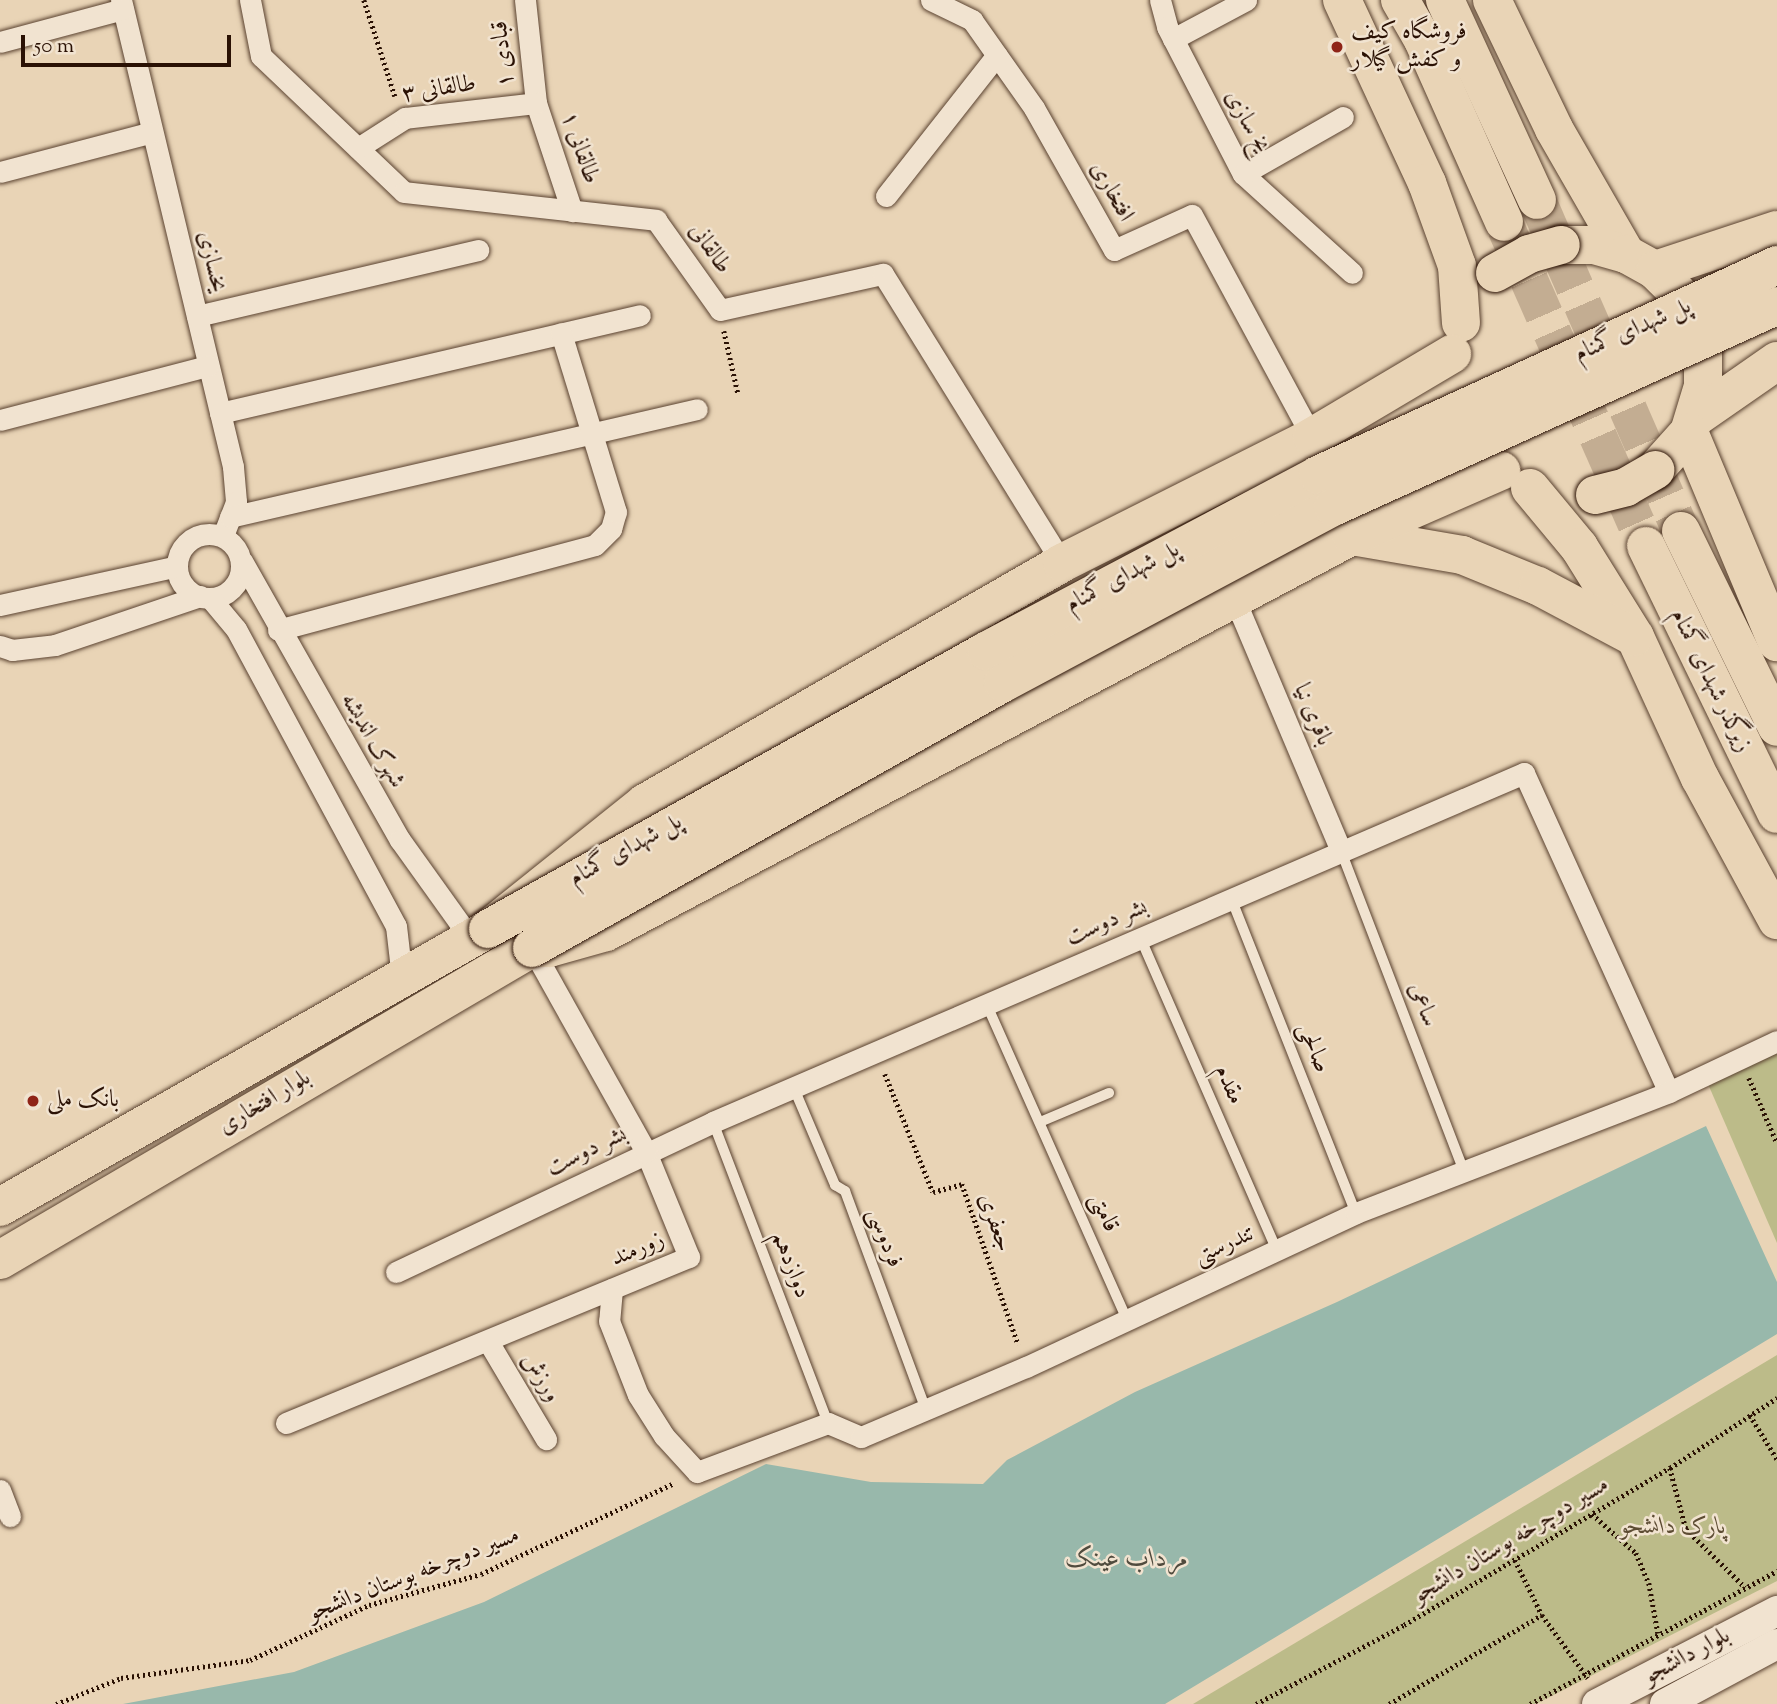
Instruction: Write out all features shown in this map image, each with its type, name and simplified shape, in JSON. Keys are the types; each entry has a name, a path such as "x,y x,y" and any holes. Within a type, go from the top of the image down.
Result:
{"highway":[{"path":"1342,0 1436,206 1457,266 1452,388 1461,419 1478,448 1515,479 1579,547 1635,637 1700,778 1777,920"},
{"path":"1400,0 1423,40 1504,222"},
{"path":"1445,0 1537,200"},
{"path":"1492,0 1554,129 1641,262 1678,293 1701,343 1703,386 1692,425 1777,642"},
{"path":"480,934 645,803 1062,563 1312,437 1456,339 1495,273 1529,254 1561,245 1594,245 1641,262 1777,230"},
{"name":"پل شهدای گمنام","path":"480,934 986,651 1318,475 1777,265"},
{"name":"پل شهدای گمنام","path":"532,948 990,690 1333,507 1777,306"},
{"path":"532,948 549,948 606,932 1352,536 1515,479 1561,496 1595,495 1626,487 1655,470 1692,425 1777,361"},
{"path":"1312,437 1332,439 1350,448 1363,463 1371,481 1371,501 1365,520 1352,536"},
{"name":"زیرگذر شهدای گمنام","path":"1681,531 1777,727"},
{"path":"1352,536 1462,555 1538,586 1635,637"},
{"path":"1109,538 1145,553 1161,574 1166,589 1164,620 1146,647"},
{"name":"زیرگذر شهدای گمنام","path":"1646,547 1777,814"},
{"name":"بلوار افتخاری","path":"0,1207 480,934"},
{"name":"بلوار افتخاری","path":"0,1260 532,948"}],"street":[{"name":"طالقانی","path":"250,0 261,56 404,192 656,220 720,310 883,274 1062,563"},
{"name":"قبادی ۱","path":"525,0 536,103"},
{"name":"افتخاری","path":"931,0 972,20 1034,108 1114,250 1192,215 1312,437"},
{"name":"یخ سازی","path":"1160,0 1173,39 1243,174 1352,273"},
{"path":"1173,39 1246,0"},
{"path":"0,42 122,5"},
{"name":"یخسازی","path":"122,5 234,478 236,502 226,527"},
{"path":"886,196 997,55"},
{"name":"طالقانی ۳","path":"358,148 405,117 536,103"},
{"name":"طالقانی ۱","path":"536,103 572,211"},
{"path":"1243,174 1343,117"},
{"path":"0,172 152,132"},
{"path":"197,316 478,250"},
{"path":"220,413 640,315"},
{"path":"278,630 595,545 611,529 616,512 561,333"},
{"path":"0,420 208,366"},
{"path":"402,978 396,926 236,629 205,597 183,585 177,566 191,540 226,527 592,433 697,409"},
{"path":"0,646 12,650 55,645 229,591 237,583 242,561 226,527"},
{"name":"شهرک اندیشه","path":"242,561 331,724 400,839 480,934"},
{"path":"0,605 177,566"},
{"name":"باقری نیا","path":"1235,600 1341,851"},
{"path":"297,743 331,724"},
{"name":"بشر دوست","path":"396,1272 646,1152 793,1086 1524,773 1669,1092"},
{"name":"زورمند","path":"286,1423 489,1343 689,1257 646,1152 532,948"},
{"name":"تندرستی","path":"828,1423 861,1437 1026,1367 1356,1213 1465,1174 1669,1092 1777,1041"},
{"path":"612,1289 609,1321 638,1395 664,1436 696,1472 828,1423"},
{"name":"ورزش","path":"489,1343 546,1439"},
{"path":"0,1490 10,1516"},
{"name":"بلوار دانشجو","path":"1603,1701 1777,1611"},
{"path":"1721,1638 1735,1665"},
{"name":"بلوار دانشجو","path":"1665,1704 1777,1644"}],"lane":[{"name":"ساعی","path":"1341,851 1465,1174"},
{"name":"صالحی","path":"1231,898 1356,1213"},
{"name":"مقدم","path":"1140,937 1278,1250"},
{"name":"قامتی","path":"986,1003 1127,1320"},
{"name":"فردوسی","path":"793,1086 835,1185 845,1192 926,1410"},
{"path":"1040,1122 1109,1093"},
{"name":"دوازدهم","path":"713,1122 828,1423"}],"path":[{"path":"364,0 405,117"},
{"path":"720,310 738,393"},
{"name":"جعفری","path":"876,1050 933,1192 962,1184 1026,1367"},
{"path":"1741,1058 1777,1143"},
{"name":"مسیر دوچرخه بوستان دانشجو","path":"1256,1704 1592,1514 1670,1468 1777,1398"},
{"path":"1751,1415 1777,1459"},
{"path":"1670,1468 1686,1529 1745,1588"},
{"name":"مسیر دوچرخه بوستان دانشجو","path":"56,1704 121,1678 250,1660 369,1605 481,1574 696,1472"},
{"path":"1592,1514 1636,1553 1648,1583 1658,1633"},
{"path":"1515,1559 1542,1615 1603,1701"},
{"path":"1530,1704 1777,1571"},
{"path":"1389,1704 1542,1615"},
{"path":"1267,1698 1270,1704"}],"green space":[{"path":"1777,1051 1777,1243 1708,1084"},
{"name":"پارک دانشجو","path":"1777,1355 1777,1581 1536,1704 1193,1704"}],"water":[{"name":"مرداب عینک","path":"1706,1126 1777,1282 1777,1334 1165,1704 123,1704 294,1672 484,1602 766,1464 871,1482 983,1484 1007,1460 1135,1392 1337,1302"}],"tunnel":[{"path":"1537,200 1681,531"},
{"path":"1506,228 1646,546"}],"place":[{"name":"فروشگاه کیف و کفش گیلار","path":"1337,47"},
{"name":"بانک ملی","path":"33,1101"}]}
